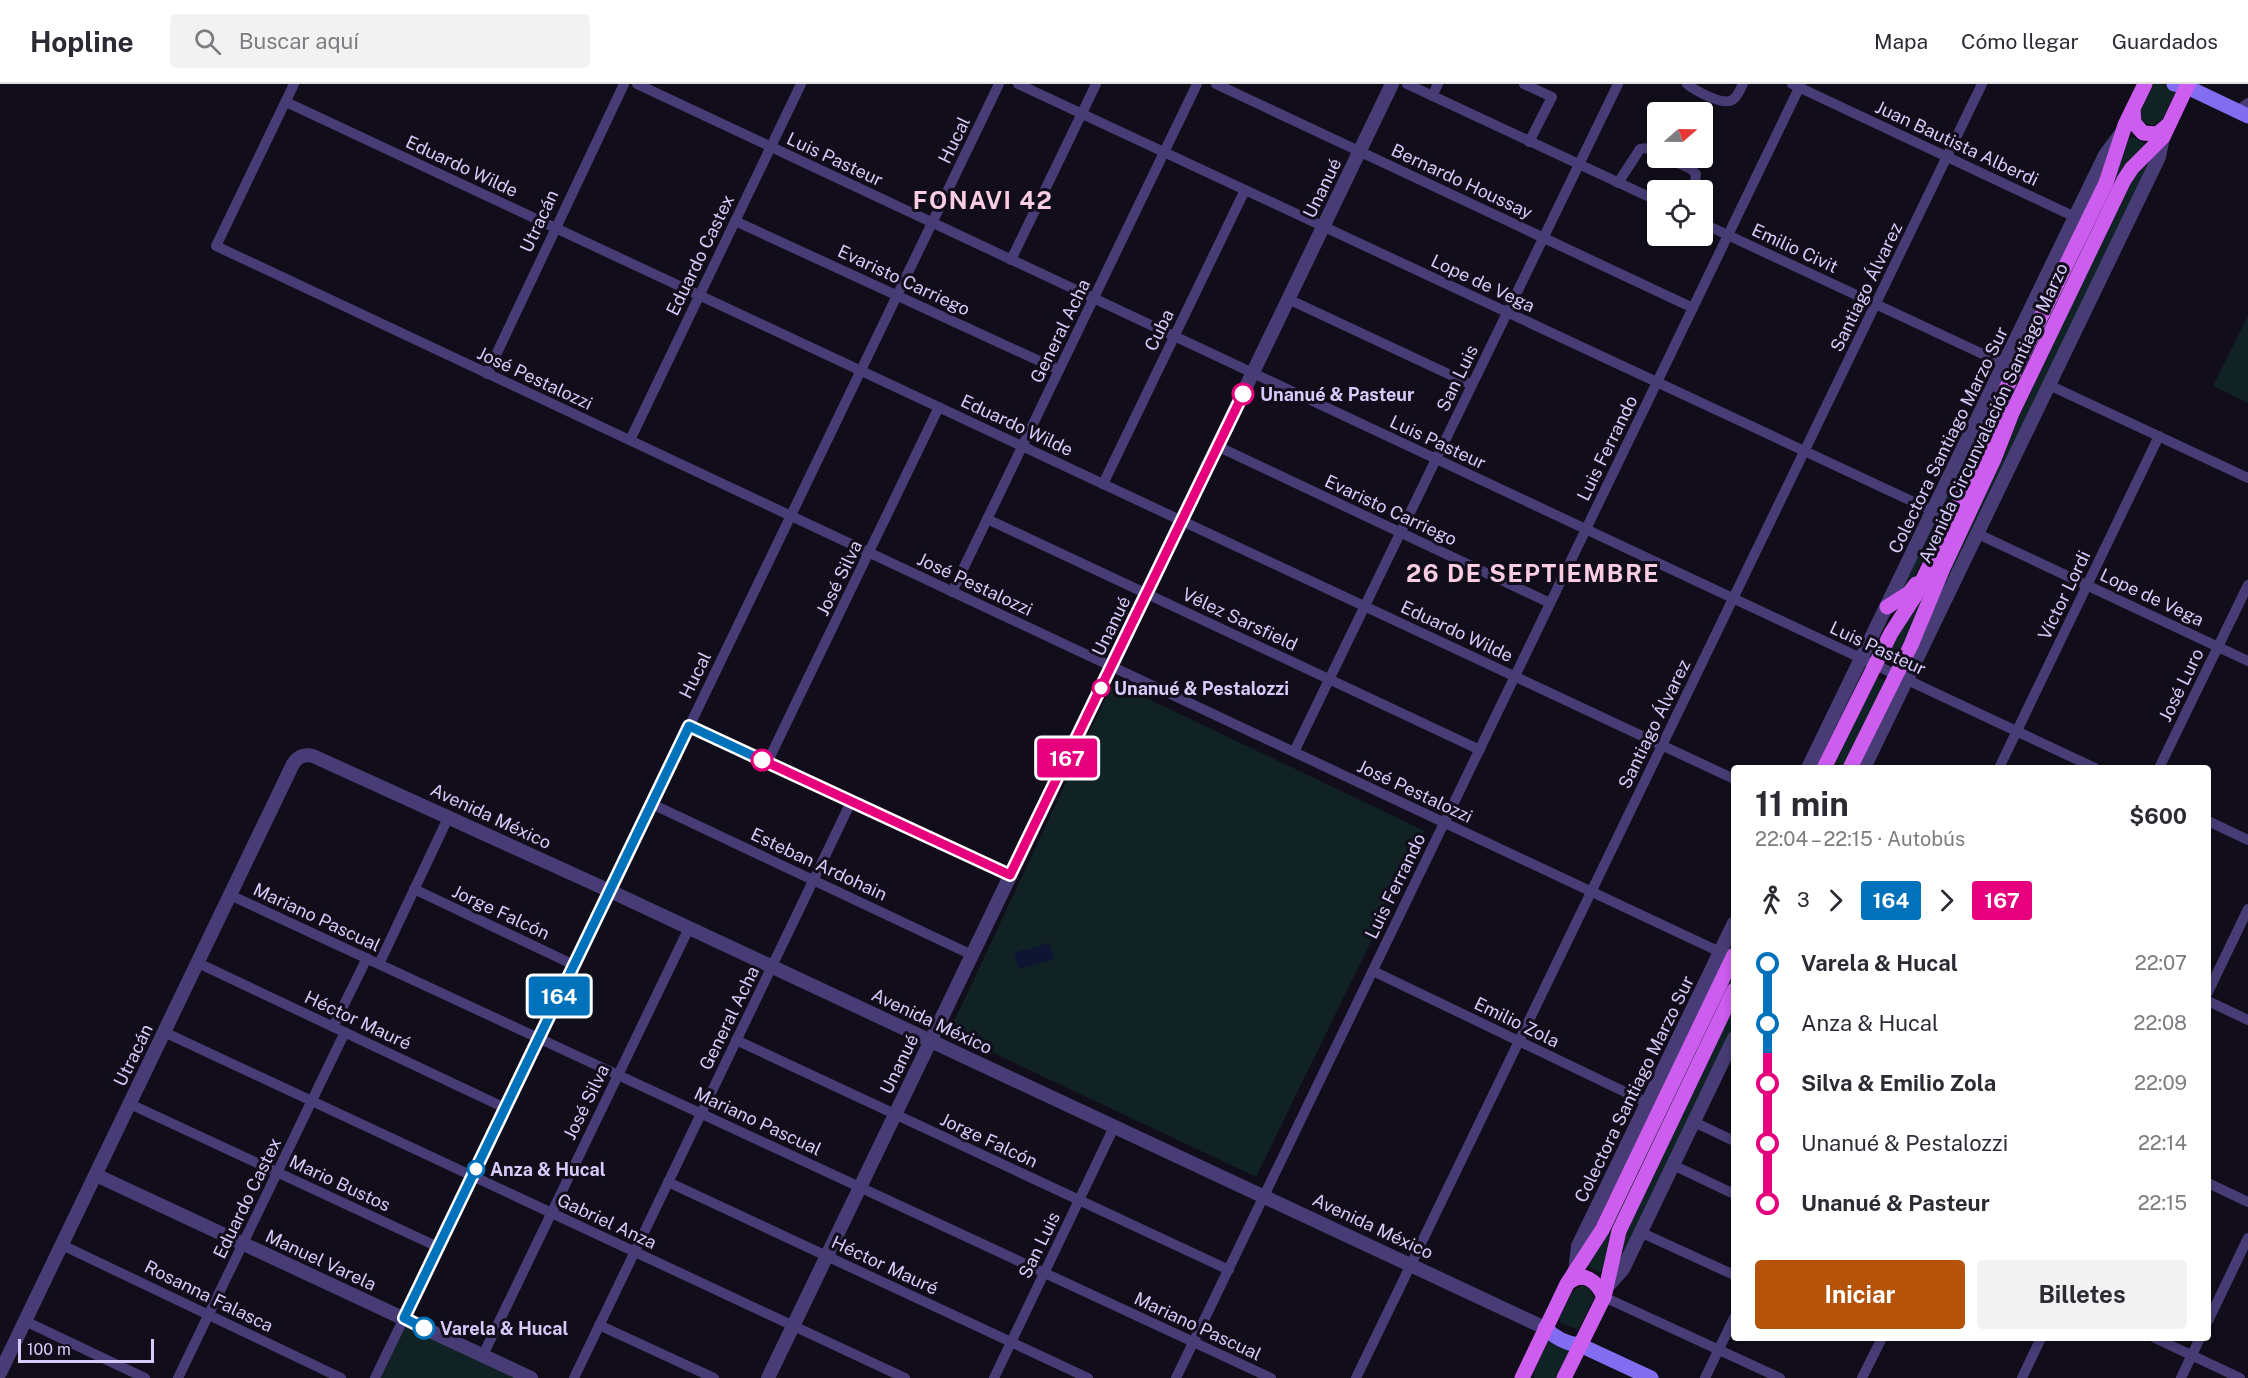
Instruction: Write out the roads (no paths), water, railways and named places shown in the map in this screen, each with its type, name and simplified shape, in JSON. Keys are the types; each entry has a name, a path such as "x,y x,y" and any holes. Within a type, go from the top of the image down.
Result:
{"main road":[{"name":"Avenida Circunvalación Santiago Marzo","path":"1825,765 1869,662 1892,633 1916,596 1980,459 2003,395 2106,183 2124,131 2145,84"},
{"name":"Avenida Circunvalación Santiago Marzo","path":"1852,765 1901,677 2012,413 2124,180 2166,130 2184,85"},
{"path":"2184,85 2244,110"},
{"path":"2134,106 2133,120 2143,133 2157,134 2166,130"},
{"path":"1887,608 1913,590 1930,555 1947,529"},
{"path":"1524,1374 1565,1288 1602,1230 1727,953"},
{"path":"1564,1378 1605,1292 1619,1231 1731,996"},
{"path":"1565,1288 1574,1278 1588,1278 1605,1292"},
{"name":"Avenida México","path":"1545,1328 1558,1327 1575,1335 1580,1345 1629,1373 1651,1378"}],"street":[{"path":"285,102 294,84"},
{"name":"Utracán","path":"487,374 624,84"},
{"name":"Luis Pasteur","path":"637,84 2089,765"},
{"name":"Eduardo Castex","path":"630,440 801,84"},
{"name":"Hucal","path":"375,1378 999,84"},
{"name":"Lope de Vega","path":"1018,84 1934,511"},
{"path":"1011,260 1096,84"},
{"name":"General Acha","path":"952,592 1197,84"},
{"name":"Bernardo Houssay","path":"1216,84 1693,308"},
{"name":"Unanué","path":"768,1378 1392,84"},
{"path":"1407,84 1647,196"},
{"path":"1432,96 1438,84"},
{"path":"1524,84 1552,97 1529,142"},
{"name":"San Luis","path":"1294,752 1618,84"},
{"path":"1687,84 1722,102 1730,102 1736,98 1743,84"},
{"name":"Santiago Álvarez","path":"1356,1378 1982,84"},
{"name":"Juan Bautista Alberdi","path":"1797,85 2075,217"},
{"name":"Luis Ferrando","path":"1176,1378 1693,308 1797,85"},
{"name":"Eduardo Wilde","path":"285,102 1731,778"},
{"name":"José Pestalozzi","path":"285,102 216,246 1444,823 1727,953"},
{"path":"1865,765 1901,677 1977,534 2159,157 2166,130"},
{"name":"Colectora Santiago Marzo Sur","path":"1810,765 1869,662 1887,608 2004,364 2107,152 2124,131"},
{"path":"1618,183 1640,149 1647,148"},
{"path":"1689,168 1696,174 1695,180"},
{"name":"Cuba","path":"1103,484 1245,190"},
{"name":"Evaristo Carriego","path":"735,221 1059,370"},
{"name":"Emilio Civit","path":"1713,228 2004,364"},
{"path":"1288,299 1472,385"},
{"path":"2049,385 2248,478"},
{"name":"José Silva","path":"767,763 939,407"},
{"name":"Víctor Lordi","path":"2000,765 2159,436"},
{"name":"Evaristo Carriego","path":"1217,446 1550,603"},
{"name":"Vélez Sarsfield","path":"987,519 1480,750"},
{"name":"Lope de Vega","path":"1977,534 2248,660"},
{"name":"José Luro","path":"2160,765 2248,585"},
{"path":"689,726 1010,875"},
{"name":"Utracán","path":"0,1373 293,764 301,756"},
{"name":"Avenida México","path":"301,756 313,756 610,891 1545,1328"},
{"name":"General Acha","path":"574,1378 851,801"},
{"name":"Esteban Ardohain","path":"652,804 972,955"},
{"path":"379,964 448,818"},
{"path":"2211,822 2248,840"},
{"name":"Jorge Falcón","path":"414,889 574,965"},
{"name":"Mariano Pascual","path":"230,895 1271,1378"},
{"path":"2211,986 2248,909"},
{"name":"José Silva","path":"483,1355 689,928"},
{"name":"Colectora Santiago Marzo Sur","path":"1575,1272 1578,1246 1648,1103 1727,953 1731,936"},
{"path":"333,1027 367,958"},
{"name":"Héctor Mauré","path":"198,963 505,1108"},
{"name":"Emilio Zola","path":"1373,971 1648,1103"},
{"path":"2211,1002 2248,1020"},
{"name":"Gabriel Anza","path":"164,1032 905,1378"},
{"name":"Eduardo Castex","path":"178,1378 345,1032"},
{"name":"Jorge Falcón","path":"736,1040 1228,1270"},
{"path":"1731,1044 1620,1274 1605,1292 1780,1378"},
{"name":"Mario Bustos","path":"130,1104 438,1247"},
{"path":"1694,1122 1731,1140"},
{"name":"San Luis","path":"994,1378 1114,1127"},
{"path":"1673,1165 1731,1193"},
{"name":"Manuel Varela","path":"96,1175 531,1378"},
{"name":"Héctor Mauré","path":"668,1182 1088,1378"},
{"path":"2211,1184 2248,1202"},
{"path":"1641,1232 1731,1274"},
{"path":"2211,1315 2248,1238"},
{"name":"Rosanna Falasca","path":"62,1245 341,1378"},
{"path":"25,1321 146,1378"},
{"path":"1705,1378 1731,1324"},
{"path":"599,1325 714,1378"},
{"path":"1862,1378 1877,1341"},
{"path":"2022,1378 2040,1341"},
{"path":"2162,1341 2240,1378"},
{"path":"2181,1378 2199,1341"}],"water":[{"path":"1049,943 1054,959 1019,969 1014,953"}],"place":[{"name":"Unanué & Pasteur","path":"1243,394"},
{"name":"Unanué & Pestalozzi","path":"1101,688"},
{"name":"Anza & Hucal","path":"476,1169"},
{"name":"Varela & Hucal","path":"424,1328"}],"district":[{"name":"FONAVI 42","path":"983,200"},
{"name":"26 DE SEPTIEMBRE","path":"1533,573"}]}
